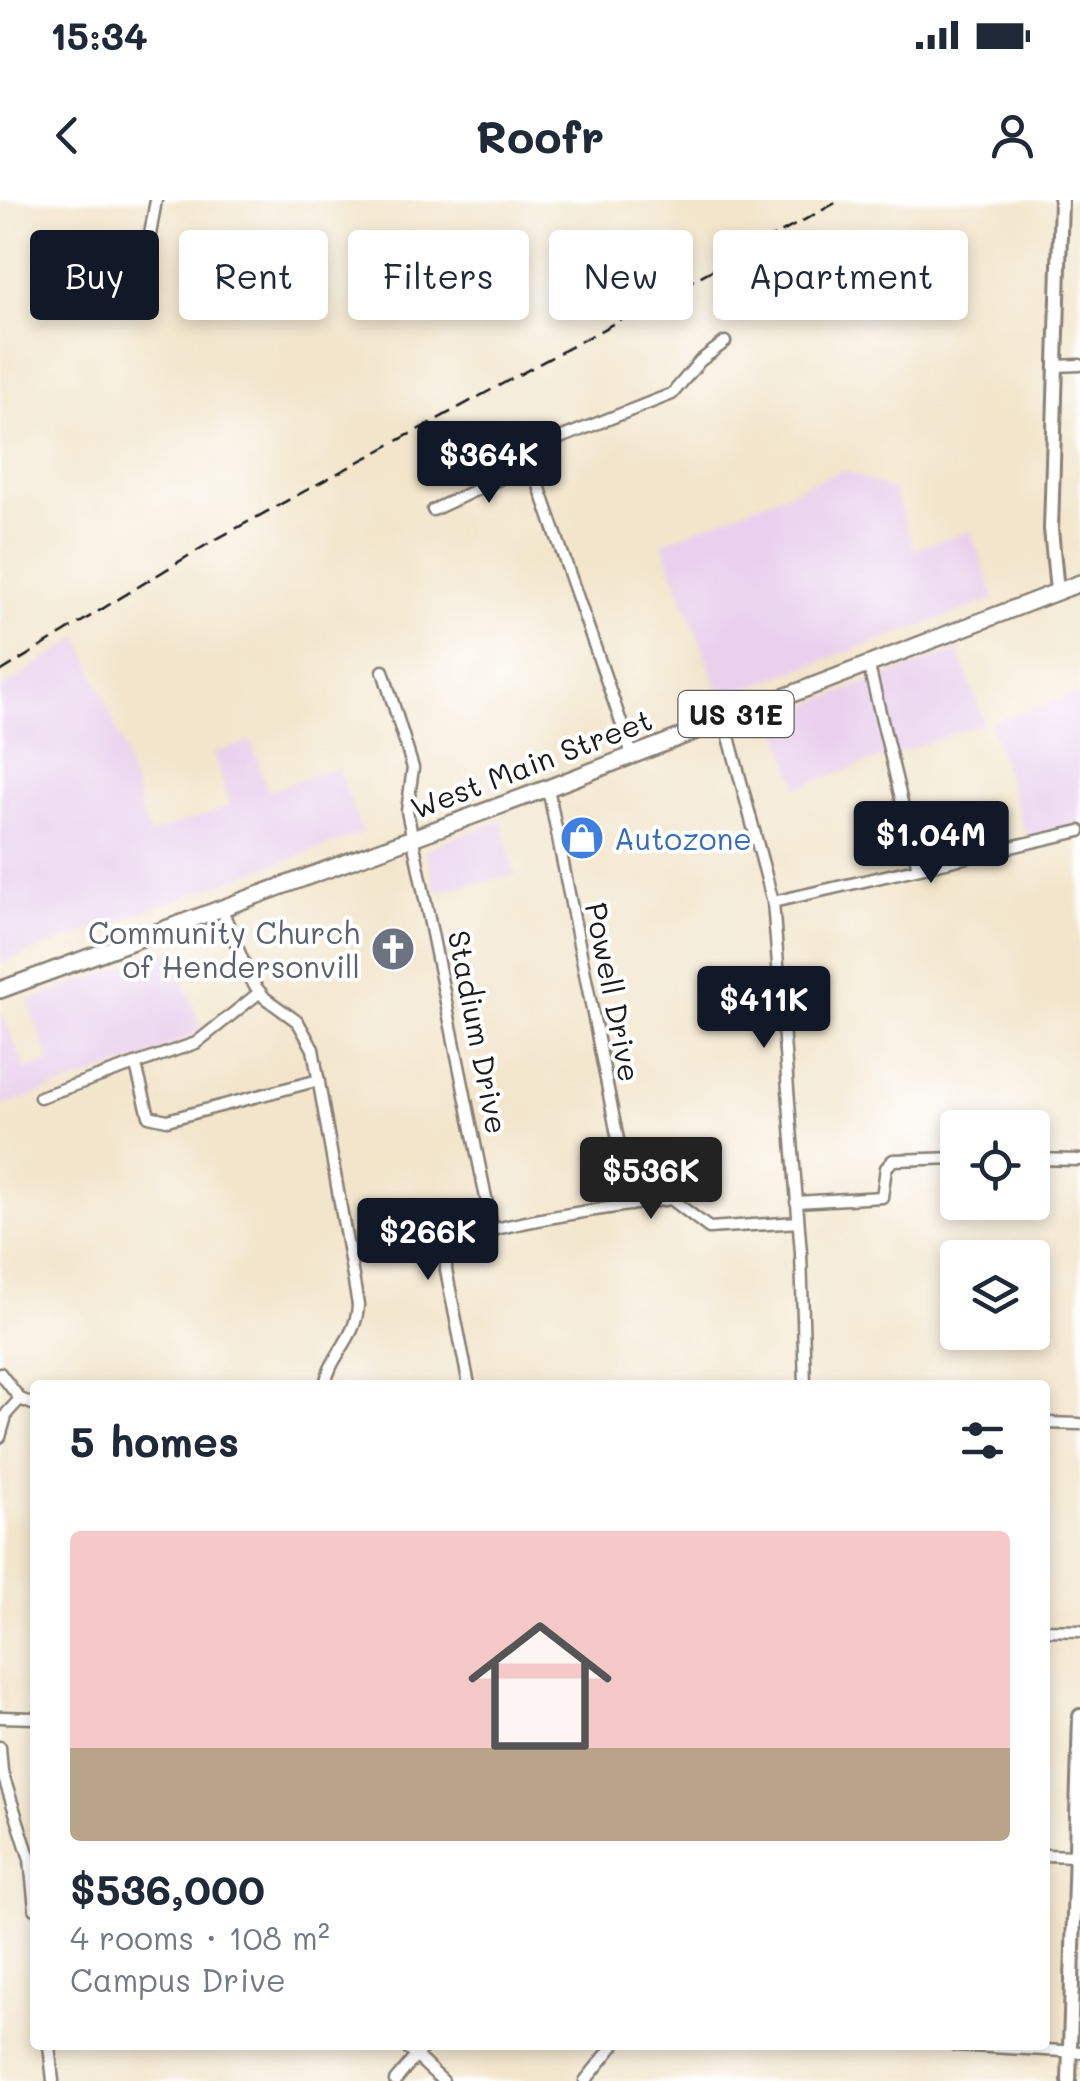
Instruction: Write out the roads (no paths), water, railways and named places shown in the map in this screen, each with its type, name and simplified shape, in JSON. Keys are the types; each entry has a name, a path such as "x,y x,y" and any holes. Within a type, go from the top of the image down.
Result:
{"main road":[{"name":"West Main Street","path":"0,990 548,788 1080,583"}],"street":[{"path":"151,230 156,200"},
{"path":"1057,591 1051,533 1061,200"},
{"path":"632,754 529,465 527,450 672,394 700,361 726,342"},
{"path":"1056,366 1080,366"},
{"path":"433,510 529,465"},
{"path":"868,664 918,868"},
{"name":"Stadium Drive","path":"383,672 413,768 407,812 415,836 493,1232"},
{"path":"724,718 773,902 798,1222 805,1380"},
{"name":"Powell Drive","path":"548,788 631,1205"},
{"path":"773,902 1080,830"},
{"path":"221,906 251,981 298,1022 313,1049 358,1305 349,1340 325,1380"},
{"path":"40,1097 196,1043 260,992"},
{"path":"136,1066 149,1116 167,1120 319,1080"},
{"path":"796,1202 882,1197 886,1168 893,1160 940,1159"},
{"path":"1050,1159 1080,1160"},
{"path":"468,1380 446,1258 456,1244 493,1232 671,1198 709,1228 798,1222"},
{"path":"0,1373 20,1398 30,1403"},
{"path":"0,1437 7,1413 20,1398"},
{"path":"1050,1423 1080,1424"},
{"path":"1050,1630 1080,1632"},
{"path":"1068,2081 1075,2052 1080,1716"},
{"path":"0,1717 30,1718"},
{"path":"0,1747 2,1772 30,1859"},
{"path":"1050,1856 1076,1856"},
{"path":"50,2050 54,2081"},
{"path":"585,2081 610,2050"},
{"path":"1041,2050 1075,2052"},
{"path":"395,2081 411,2051 443,2081"}],"railway":[{"path":"0,672 211,542 841,200"}],"place":[{"name":"Autozone","path":"582,838"},
{"name":"Community Church of Hendersonvill","path":"393,949"}]}
